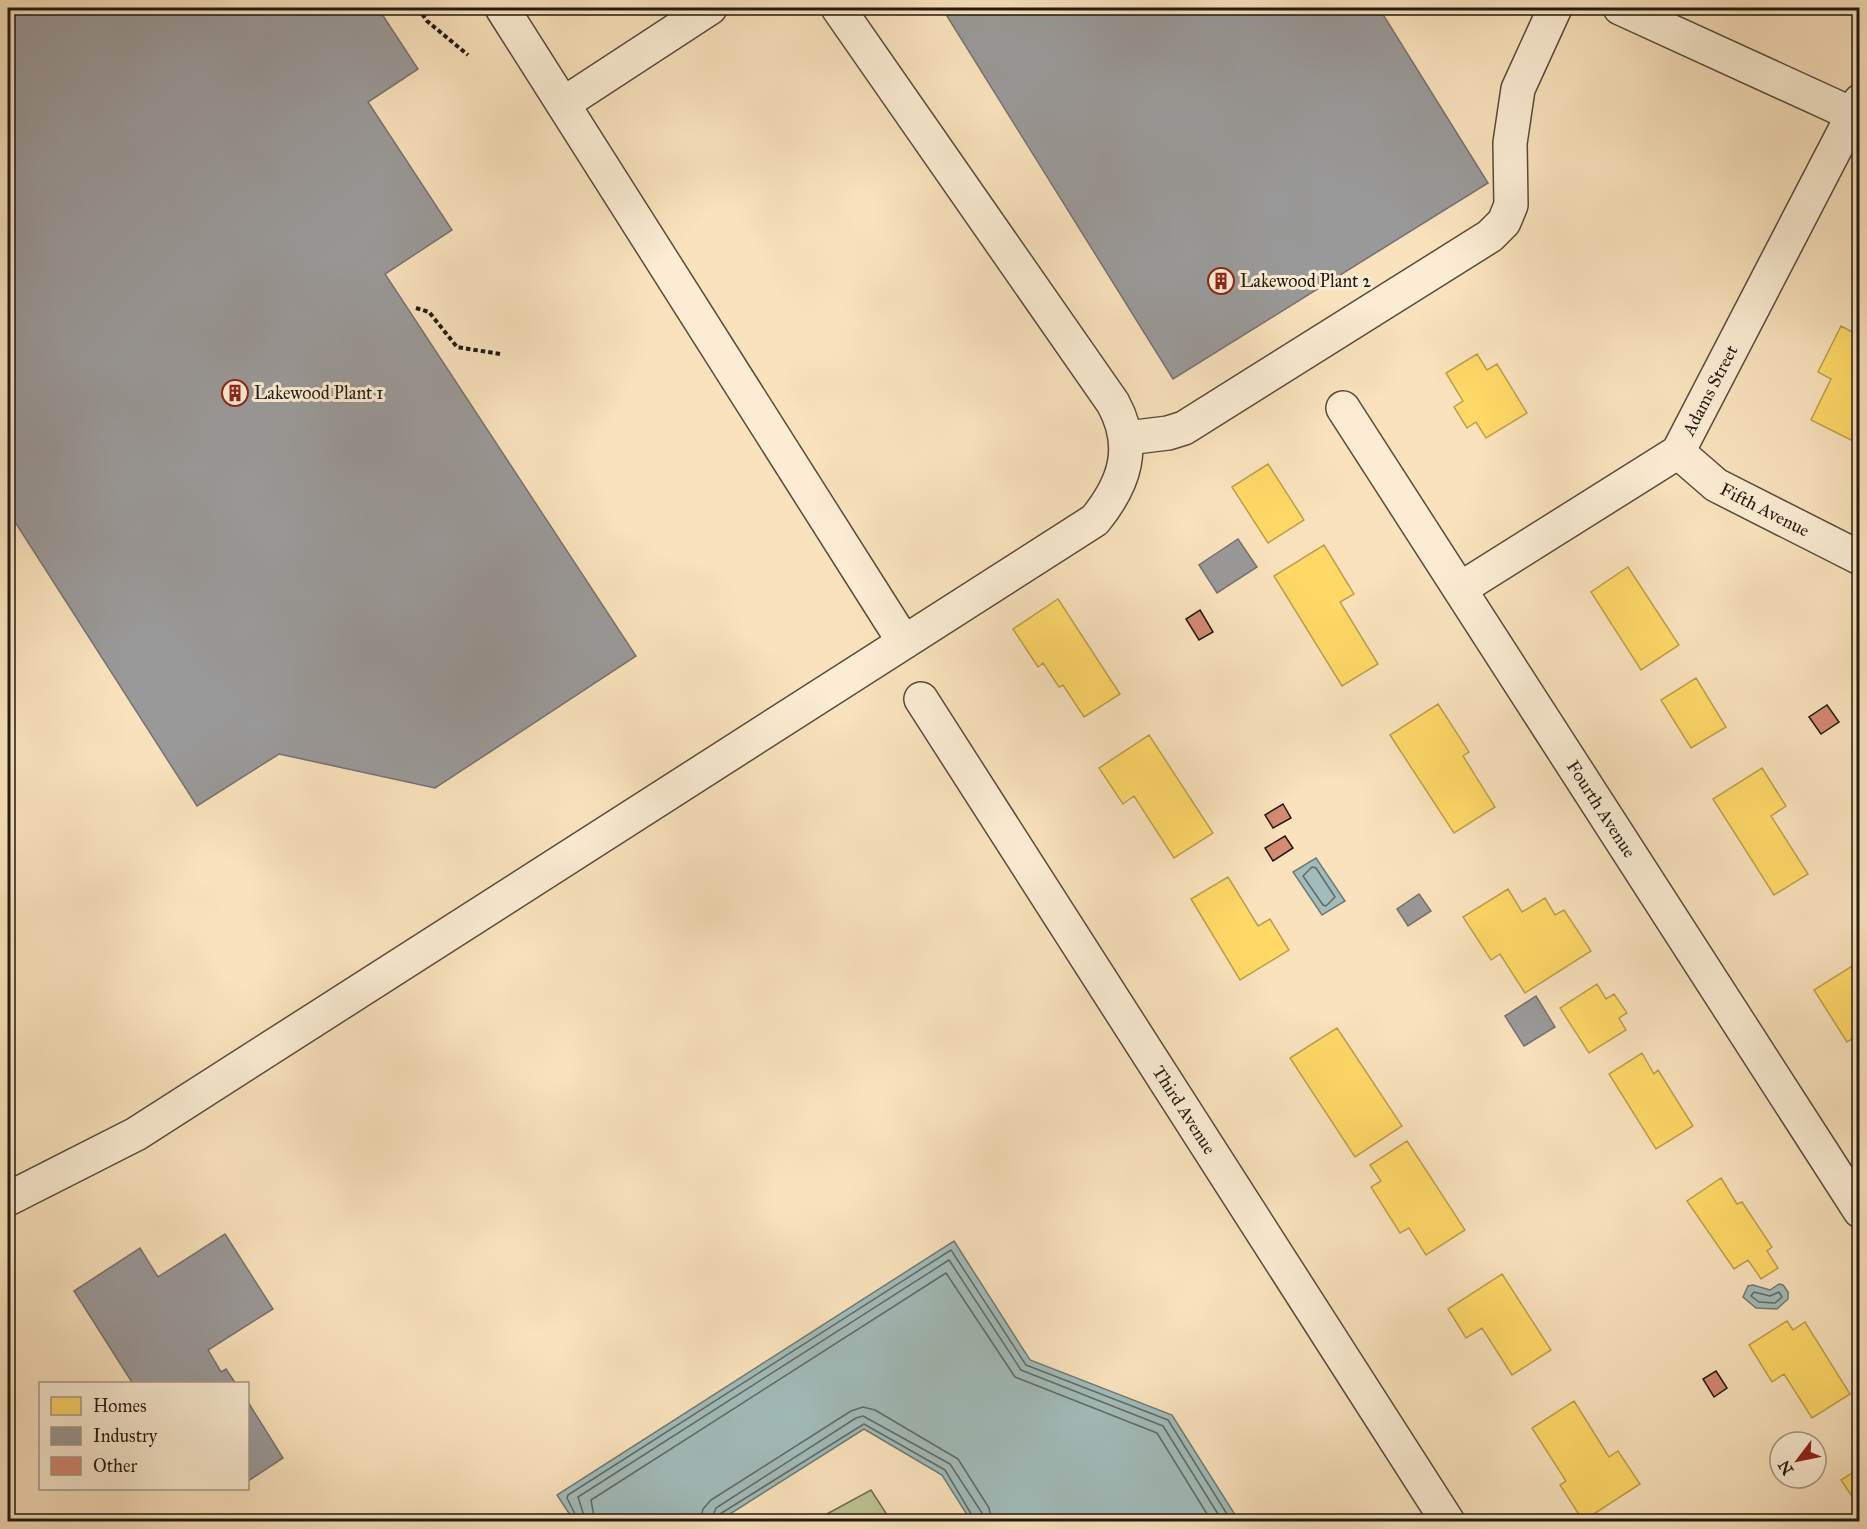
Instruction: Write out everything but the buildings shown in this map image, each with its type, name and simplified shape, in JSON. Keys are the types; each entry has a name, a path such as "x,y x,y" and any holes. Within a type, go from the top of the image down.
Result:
{"street":[{"path":"502,8 904,642"},
{"path":"563,104 710,8"},
{"path":"8,1199 136,1134 1095,520 1110,501 1119,483 1127,438 1122,420 1113,403 838,8"},
{"path":"1127,438 1168,433 1184,428 1490,236 1504,222 1511,205 1510,143 1518,89 1555,8"},
{"path":"1620,8 1856,107"},
{"name":"Adams Street","path":"1460,589 1678,452 1856,107"},
{"name":"Fourth Avenue","path":"1343,408 1860,1211"},
{"name":"Fifth Avenue","path":"1678,452 1716,484 1860,558"},
{"name":"Third Avenue","path":"921,699 1448,1521"}],"path":[{"path":"418,8 427,21 468,55"},
{"path":"416,308 429,312 457,347 500,354"}],"green space":[{"path":"871,1490 891,1521 814,1521"}],"water":[{"path":"1316,858 1345,901 1322,915 1293,872"},
{"path":"954,1241 1030,1360 1172,1415 1239,1521 971,1521 942,1475 864,1429 719,1521 574,1521 557,1495"},
{"path":"1779,1284 1783,1285 1788,1292 1788,1299 1777,1309 1756,1308 1743,1297 1748,1286 1753,1285 1770,1290"}],"place":[{"name":"Lakewood Plant 2","path":"1221,281"},
{"name":"Lakewood Plant 1","path":"235,393"}]}
